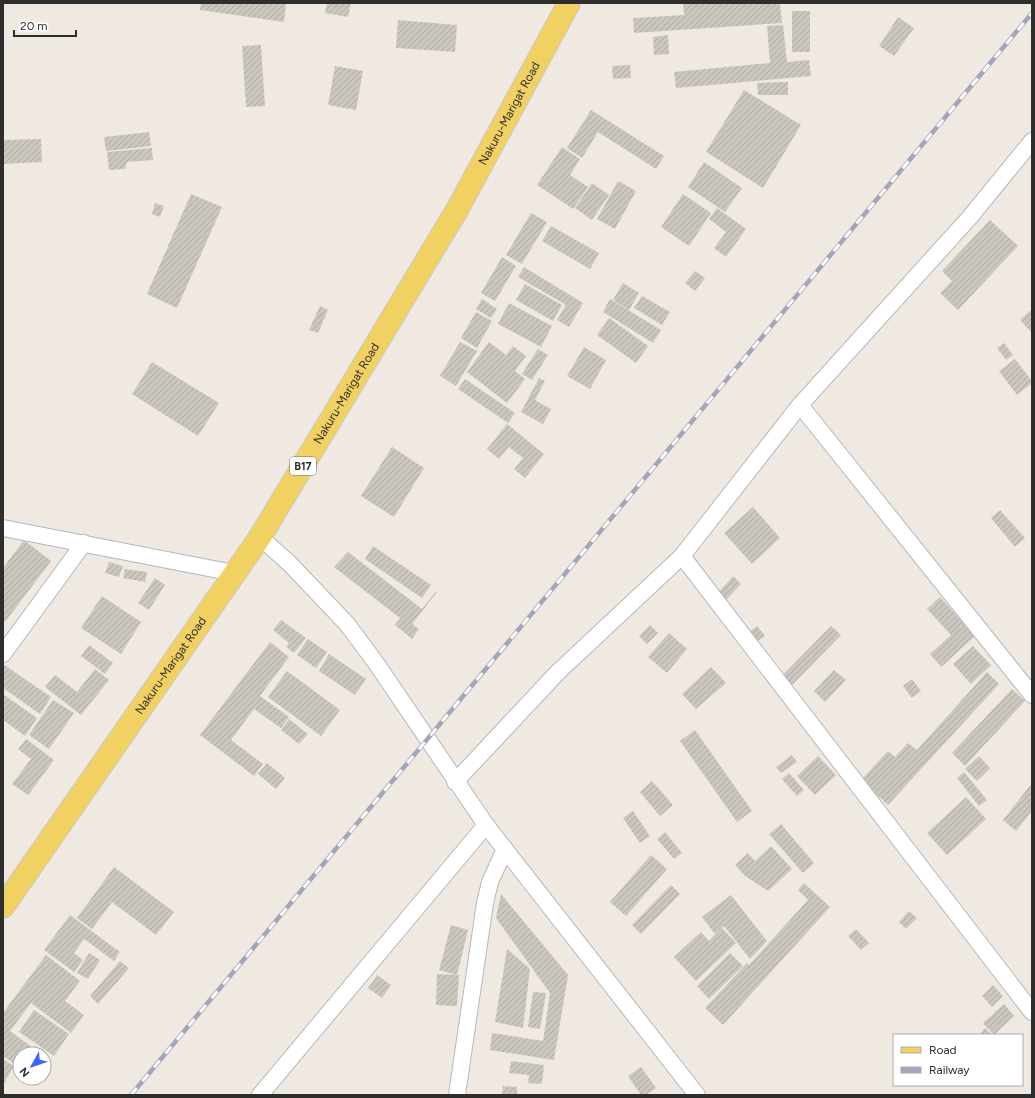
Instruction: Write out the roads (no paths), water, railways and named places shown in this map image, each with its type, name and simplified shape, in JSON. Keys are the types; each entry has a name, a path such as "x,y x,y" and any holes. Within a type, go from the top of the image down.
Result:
{"main road":[{"name":"Nakuru-Marigat Road","path":"3,907 260,537 457,210 569,3"}],"street":[{"path":"455,782 558,672 682,556 800,406 970,217 1032,142"},
{"path":"800,406 1032,695"},
{"path":"3,528 234,573"},
{"path":"260,537 290,564 347,624 376,663 486,826 698,1095"},
{"path":"3,654 84,543"},
{"path":"682,556 1032,1012"},
{"path":"260,1095 486,826"},
{"path":"457,1095 485,903 490,882 505,849"}],"railway":[{"path":"131,1095 1032,13"}]}
